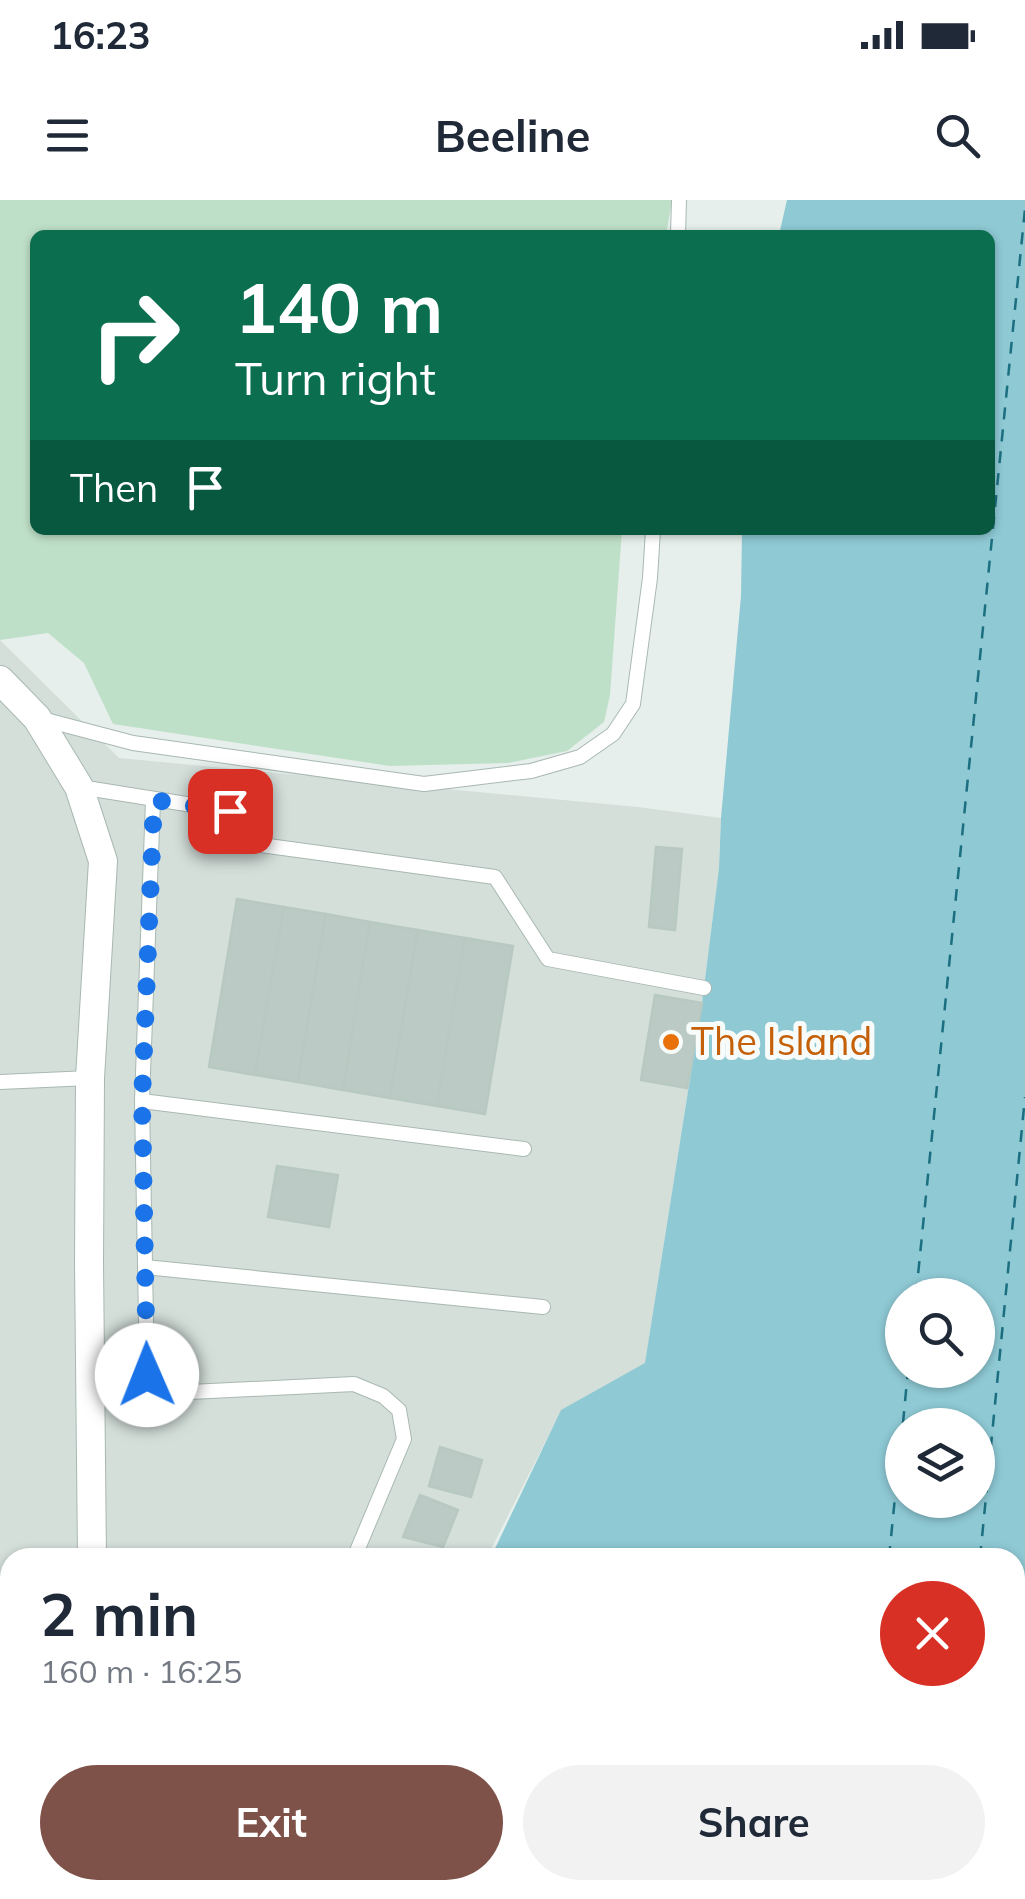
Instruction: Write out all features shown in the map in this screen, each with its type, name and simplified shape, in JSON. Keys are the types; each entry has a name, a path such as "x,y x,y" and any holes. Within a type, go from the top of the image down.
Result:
{"street":[{"path":"0,680 37,718 80,787 103,861 90,1078 92,1548"}],"lane":[{"path":"678,230 679,200"},
{"path":"37,718 132,743 424,784 530,771 580,757 613,734 633,704 652,535"},
{"path":"80,787 230,811 261,845 495,877 548,959 704,988"},
{"path":"154,800 142,1100 147,1375 156,1386 170,1392 354,1384 383,1396 399,1410 404,1439 358,1548"},
{"path":"0,1082 90,1078"},
{"path":"142,1100 524,1148"},
{"path":"145,1268 543,1307"}],"shaded area":[{"path":"0,640 119,758 721,818 719,868 702,1003 645,1364 561,1411 492,1548 0,1548"}],"green space":[{"path":"0,200 672,200 667,230 30,230 30,535 622,535 610,695 604,722 567,751 508,763 390,766 113,724 84,663 48,633 0,640"}],"water":[{"path":"787,200 1025,200 1025,1548 495,1548 561,1410 645,1363 702,1003 719,868 741,596 742,535 995,535 995,230 780,230"}],"building":[{"path":"656,847 682,849 675,930 649,927"},
{"path":"237,899 284,907 255,1075 209,1067"},
{"path":"284,907 326,914 298,1082 255,1075"},
{"path":"326,914 370,922 343,1090 298,1082"},
{"path":"370,922 418,930 390,1098 343,1090"},
{"path":"418,930 465,938 437,1106 390,1098"},
{"path":"465,938 513,946 485,1114 437,1106"},
{"name":"The Island","path":"655,995 702,1003 687,1088 641,1080"},
{"path":"277,1166 338,1175 329,1227 268,1217"},
{"path":"440,1447 482,1460 471,1497 429,1486"},
{"path":"420,1495 458,1510 443,1547 403,1537"}],"ferry route":[{"path":"995,508 1025,209"},
{"path":"918,1278 992,535"},
{"path":"981,1548 1025,1097"},
{"path":"904,1408 906,1388"},
{"path":"890,1548 893,1518"}],"place":[{"name":"The Island","path":"671,1042"}],"route":[{"path":"147,1375 142,1100 154,800 230,811"}]}
